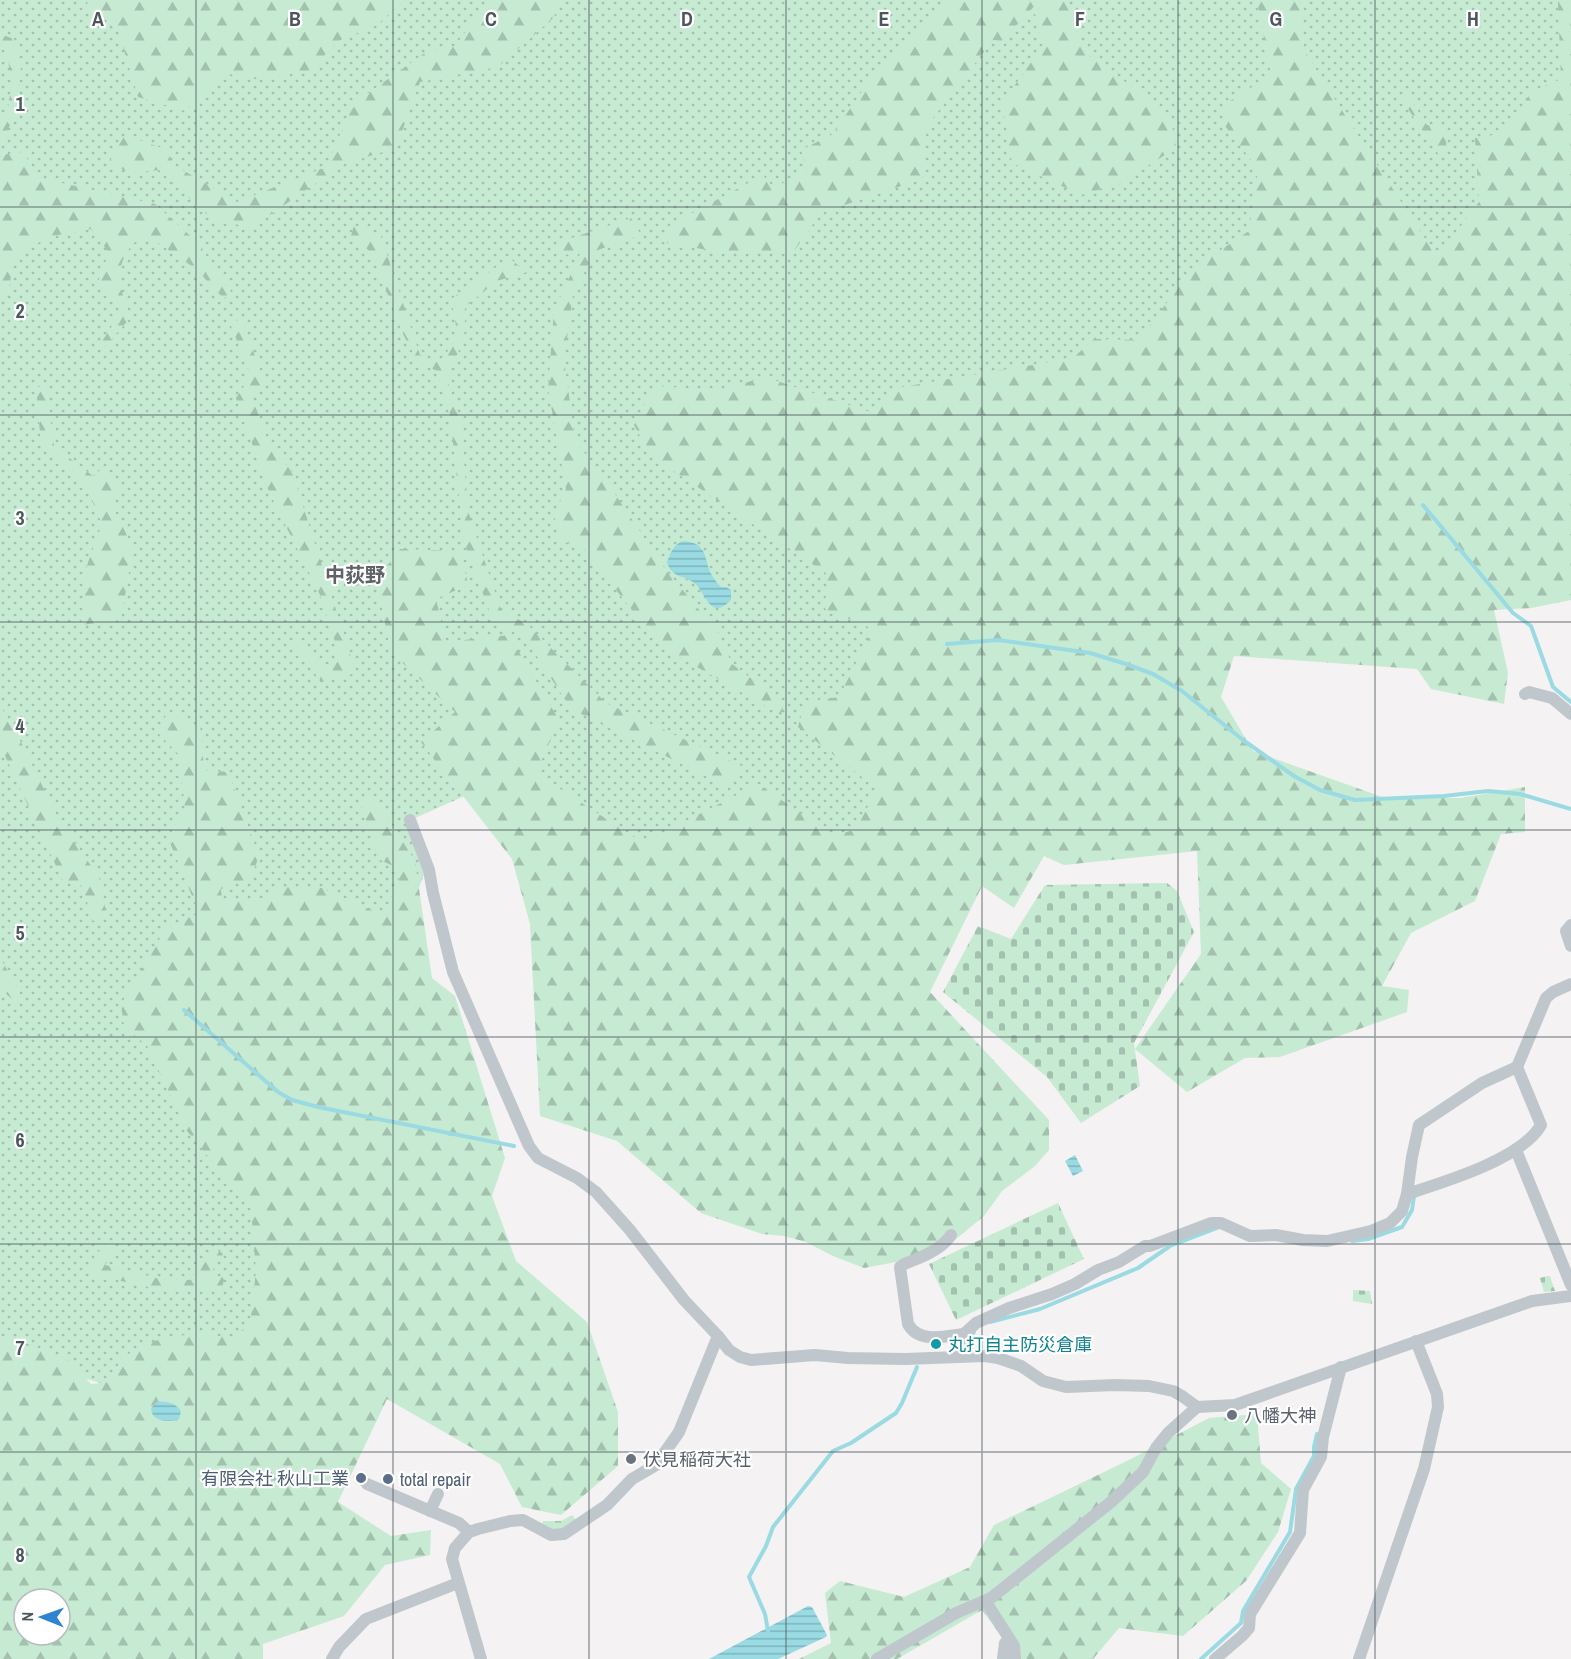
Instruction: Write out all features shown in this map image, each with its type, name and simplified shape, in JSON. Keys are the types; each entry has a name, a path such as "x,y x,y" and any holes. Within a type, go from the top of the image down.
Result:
{"street":[{"path":"1528,691 1552,698 1571,714"},
{"path":"410,819 429,870 453,972 529,1146 538,1158 577,1178 596,1192 630,1230 684,1300 729,1350 751,1360 815,1355 848,1358 926,1358 964,1354 985,1356 1020,1366 1043,1381 1066,1387 1149,1386 1182,1396 1197,1407"},
{"path":"1571,925 1566,932 1571,946"},
{"path":"1408,1194 1454,1179 1516,1150 1537,1132 1541,1125 1518,1067 1546,998 1553,992 1571,984"},
{"path":"964,1354 965,1335 976,1323 1010,1308 1060,1291 1098,1270 1119,1262 1145,1246 1211,1223 1221,1223 1250,1236 1276,1235 1303,1240 1327,1241 1371,1232 1390,1223 1402,1211 1408,1194 1412,1157 1419,1125 1482,1083 1518,1067"},
{"path":"1516,1150 1571,1285"},
{"path":"951,1234 946,1242 900,1267 909,1327 918,1335 932,1337 965,1335"},
{"path":"877,1659 956,1614 986,1602 1082,1527 1143,1472 1156,1448 1168,1433 1197,1407 1234,1405 1532,1301 1571,1296"},
{"path":"481,1659 452,1559 455,1548 469,1532 510,1521 523,1520 551,1535 564,1534 607,1505 632,1479 656,1465 679,1432 718,1336"},
{"path":"1359,1659 1424,1469 1438,1407 1437,1394 1416,1341"},
{"path":"1215,1659 1249,1628 1250,1614 1300,1533 1303,1490 1321,1457 1323,1437 1341,1367"},
{"path":"367,1484 459,1523 469,1532"},
{"path":"430,1511 438,1494"},
{"path":"332,1659 339,1647 366,1619 458,1583"},
{"path":"986,1602 1014,1646 1015,1659"},
{"path":"1003,1659 1005,1643 1010,1640"}],"green space":[{"path":"0,0 1571,0 1571,66 1460,276 850,845 637,861 505,778 406,822 425,872 405,924 261,1198 261,1347 115,1387 8,1357 0,1358"},
{"path":"87,0 404,0 377,25 338,41 311,70 260,80 224,73 185,111 138,97 115,20 88,9"},
{"path":"488,0 565,0 552,19 498,67 420,82 396,148 344,164 252,227 214,221 159,170 129,173 109,162 125,135 165,149 176,166 237,202 326,167 353,104 426,52 455,46"},
{"path":"950,0 1040,0 1002,41 993,40 927,126 922,179 821,213 792,254 713,251 662,242 670,225 763,175 774,188 807,170 801,150 833,134 878,67"},
{"path":"1048,0 1068,0 1085,53 1141,93 1171,119 1176,148 1119,184 1081,195 1012,163 1002,103 1043,46 1035,14"},
{"path":"1257,0 1299,0 1304,50 1437,257 1479,202 1475,138 1504,133 1532,91 1561,79 1558,3 1555,0 1571,0 1571,600 1531,608 1494,610 1508,673 1504,704 1431,689 1417,669 1234,656 1221,697 1253,751 1385,798 1460,798 1525,787 1525,832 1501,834 1475,901 1411,933 1382,986 1409,990 1407,1012 1280,1057 1245,1058 1187,1092 1135,1049 1201,954 1197,851 1064,865 1044,856 1014,908 982,886 930,992 1049,1120 1049,1150 1035,1166 1002,1191 984,1216 956,1239 896,1262 864,1268 806,1242 784,1236 762,1234 701,1213 617,1141 540,1116 530,924 512,859 421,742 455,712 391,652 376,580 400,549 461,551 468,585 436,599 446,642 509,635 559,720 536,773 643,843 758,784 834,836 856,829 877,789 798,727 805,702 839,697 873,629 825,609 827,574 650,455 634,425 654,386 721,390 765,377 870,412 896,388 1073,358 1094,339 1139,340 1192,269 1249,231 1258,169 1222,122 1228,102 1271,75"},
{"path":"0,34 14,39 21,67 17,110 3,140 0,139 0,118 8,108 12,81 6,51 0,49"},
{"path":"1407,94 1427,125 1436,126 1445,131 1447,151 1441,158 1402,100"},
{"path":"23,152 40,178 155,204 197,242 234,296 223,298 196,269 148,236 142,238 129,249 121,266 120,282 131,317 102,350 101,343 121,312 99,280 109,253 91,229 47,237 13,260 9,291 0,300 0,155"},
{"path":"631,218 641,235 595,251 573,295 564,359 575,440 613,491 663,566 719,634 732,664 784,703 781,715 660,646 584,549 560,540 554,515 566,489 548,389 554,311 580,254 557,255 557,243"},
{"path":"354,225 381,236 420,355 438,362 451,346 456,333 451,299 509,258 527,272 497,281 466,306 464,338 447,379 461,423 468,511 501,610 527,624 606,703 744,767 724,785 571,709 525,638 493,621 464,542 450,415 437,371 418,362 403,334 372,253 351,236"},
{"path":"242,320 264,381 252,397 271,449 292,471 356,673 322,682 290,644 298,642 319,666 341,661 320,595 269,492 236,398 251,376 229,321"},
{"path":"46,386 54,446 93,476 100,470 121,485 112,505 133,548 121,620 81,625 86,568 102,524 89,493 41,444 36,387"},
{"path":"0,705 19,738 60,822 99,877 107,917 92,921 83,886 63,881 0,745"},
{"path":"169,711 201,729 204,770 228,772 259,856 251,878 221,889 222,901 255,902 282,887 322,888 385,916 402,870 378,859 360,800 374,796 415,861 432,978 455,996 505,1158 492,1196 516,1261 587,1322 618,1412 618,1466 561,1515 522,1507 500,1464 387,1399 338,1502 391,1536 431,1530 430,1555 385,1565 344,1616 263,1644 263,1659 0,1659 0,1340 10,1337 69,1360 91,1384 110,1382 122,1357 154,1341 200,1332 229,1338 250,1325 256,1271 251,1209 187,1131 147,1046 124,1026 121,1004 166,928 199,913 168,838 185,808 179,755 156,731"},
{"path":"1167,883 1177,891 1194,932 1134,1043 1140,1086 1081,1123 1047,1077 943,992 978,926 1011,939 1045,885"},
{"path":"0,957 23,999 19,1005 5,993 0,997"},
{"path":"1058,1203 1084,1259 956,1320 929,1264"},
{"path":"106,1242 117,1248 105,1265 165,1280 190,1280 215,1248 223,1254 209,1276 225,1277 221,1291 158,1289 89,1274 87,1267"},
{"path":"1550,1276 1555,1291 1544,1292 1540,1278"},
{"path":"1353,1290 1370,1291 1372,1304 1353,1301"},
{"path":"1257,1414 1261,1463 1291,1489 1278,1532 1246,1581 1183,1636 1119,1628 1093,1659 1009,1659 1010,1648 982,1610 897,1659 799,1659 831,1643 825,1593 840,1581 904,1597 970,1567 994,1525 1129,1460 1209,1418"},
{"path":"572,1515 577,1521 563,1529 556,1530 542,1525 543,1521 561,1521"}],"water":[{"path":"684,541 701,548 715,580 721,587 731,590 731,600 724,606 717,608 712,606 693,582 675,574 669,568 667,563 671,552 675,546"},
{"path":"1075,1155 1083,1171 1073,1176 1065,1161"},
{"path":"158,1401 169,1402 176,1406 181,1411 179,1419 166,1421 154,1416 151,1408"},
{"path":"808,1606 812,1607 826,1637 778,1659 709,1659"}],"waterway":[{"path":"1423,505 1513,613 1531,626 1553,687 1571,702"},
{"path":"947,644 998,640 1090,653 1153,674 1182,691 1243,740 1294,776 1320,790 1355,800 1444,796 1488,791 1520,794 1571,809"},
{"path":"184,1010 278,1092 292,1100 514,1146"},
{"path":"1352,1241 1368,1239 1402,1227 1412,1210 1414,1196"},
{"path":"990,1322 1040,1309 1138,1268 1170,1246 1217,1228"},
{"path":"972,1345 971,1335 974,1332"},
{"path":"768,1631 765,1614 749,1577 766,1546 773,1527 833,1451 851,1443 896,1413 917,1367"},
{"path":"1201,1659 1241,1623 1243,1611 1290,1532 1296,1489 1314,1456 1317,1434"}],"place":[{"name":"丸打自主防災倉庫","path":"936,1344"},
{"name":"八幡大神","path":"1232,1415"},
{"name":"伏見稲荷大社","path":"631,1459"},
{"name":"有限会社 秋山工業","path":"361,1478"},
{"name":"total repair","path":"388,1479"}],"district":[{"name":"中荻野","path":"355,574"}]}
